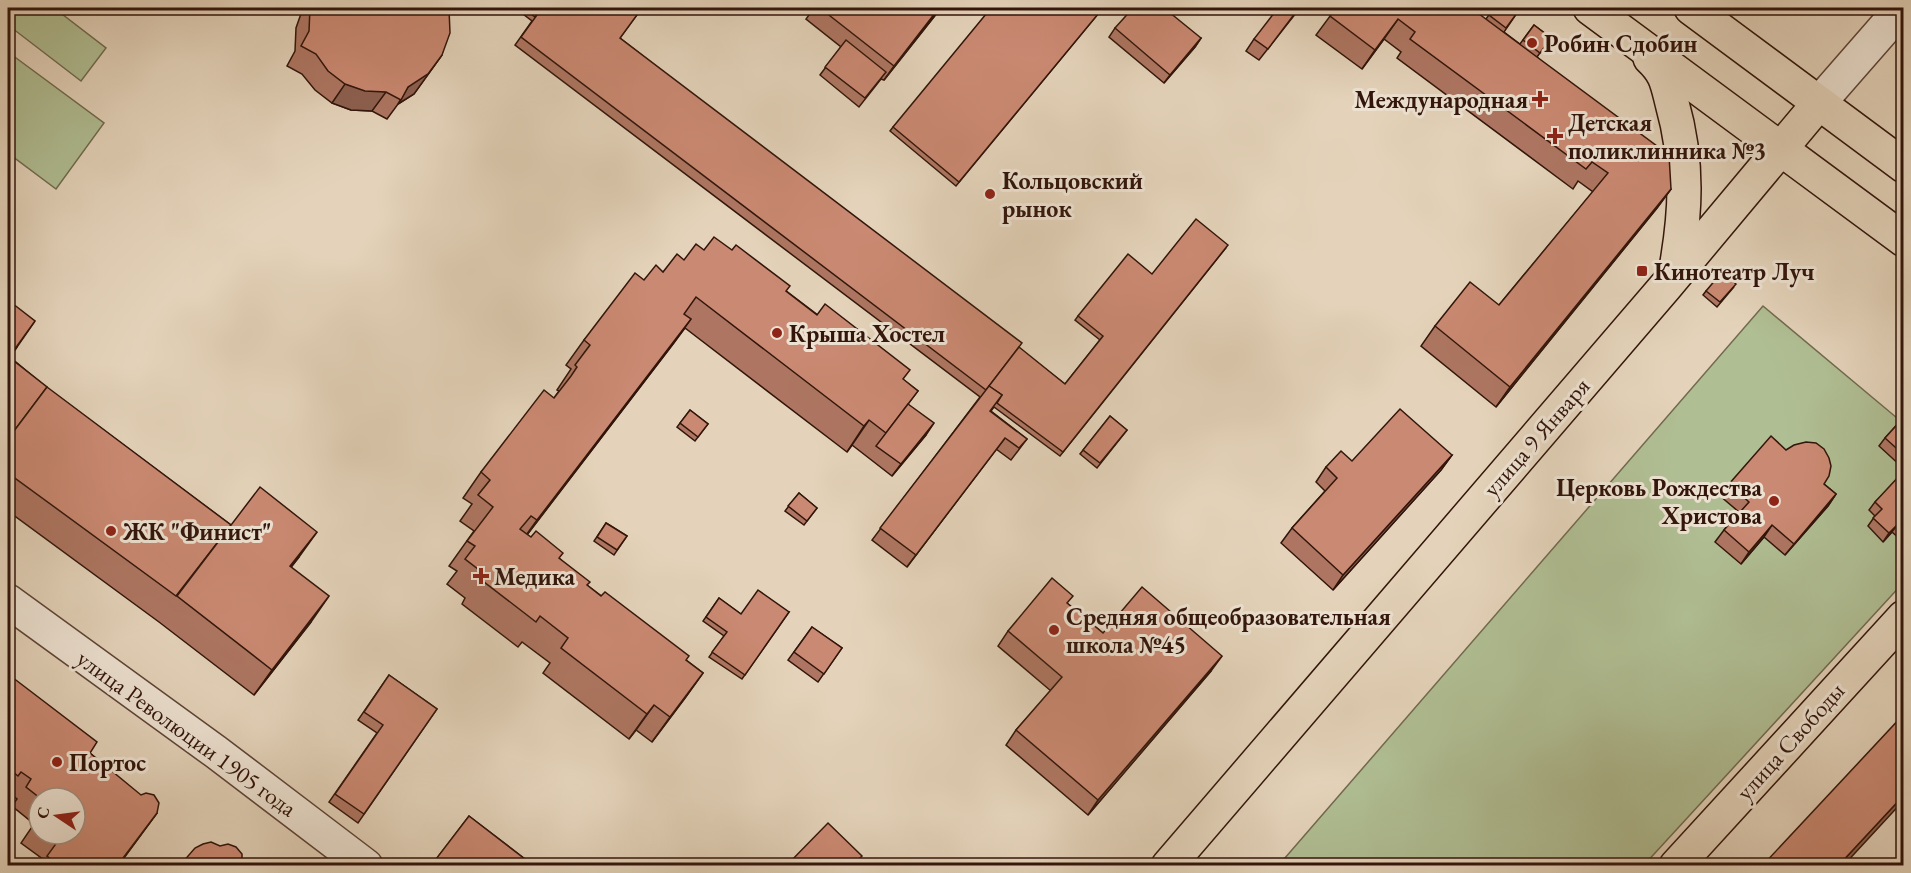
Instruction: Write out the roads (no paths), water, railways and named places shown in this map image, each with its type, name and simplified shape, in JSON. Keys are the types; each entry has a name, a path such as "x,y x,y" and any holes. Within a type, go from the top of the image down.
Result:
{"main road":[{"path":"1590,8 1904,240"},
{"path":"1691,8 1904,166"},
{"path":"1628,36 1662,70 1678,125 1685,169 1684,207 1675,275"},
{"name":"улица 9 Января","path":"1168,866 1675,275 1819,103"},
{"name":"улица Свободы","path":"1676,866 1904,617"}],"street":[{"name":"улица 9 Января","path":"1819,103 1902,8"},
{"name":"улица Революции 1905 года","path":"8,601 216,752 366,866"}],"place":[{"name":"Робин Сдобин","path":"1532,43"},
{"name":"Международная","path":"1540,99"},
{"name":"Детская поликлинника №3","path":"1555,136"},
{"name":"Кольцовский рынок","path":"990,194"},
{"name":"Кинотеатр Луч","path":"1642,271"},
{"name":"Крыша Хостел","path":"777,333"},
{"name":"Церковь Рождества Христова","path":"1774,501"},
{"name":"ЖК \"Финист\"","path":"111,531"},
{"name":"Медика","path":"481,576"},
{"name":"Средняя общеобразовательная школа №45","path":"1054,630"},
{"name":"Портос","path":"57,762"}]}
